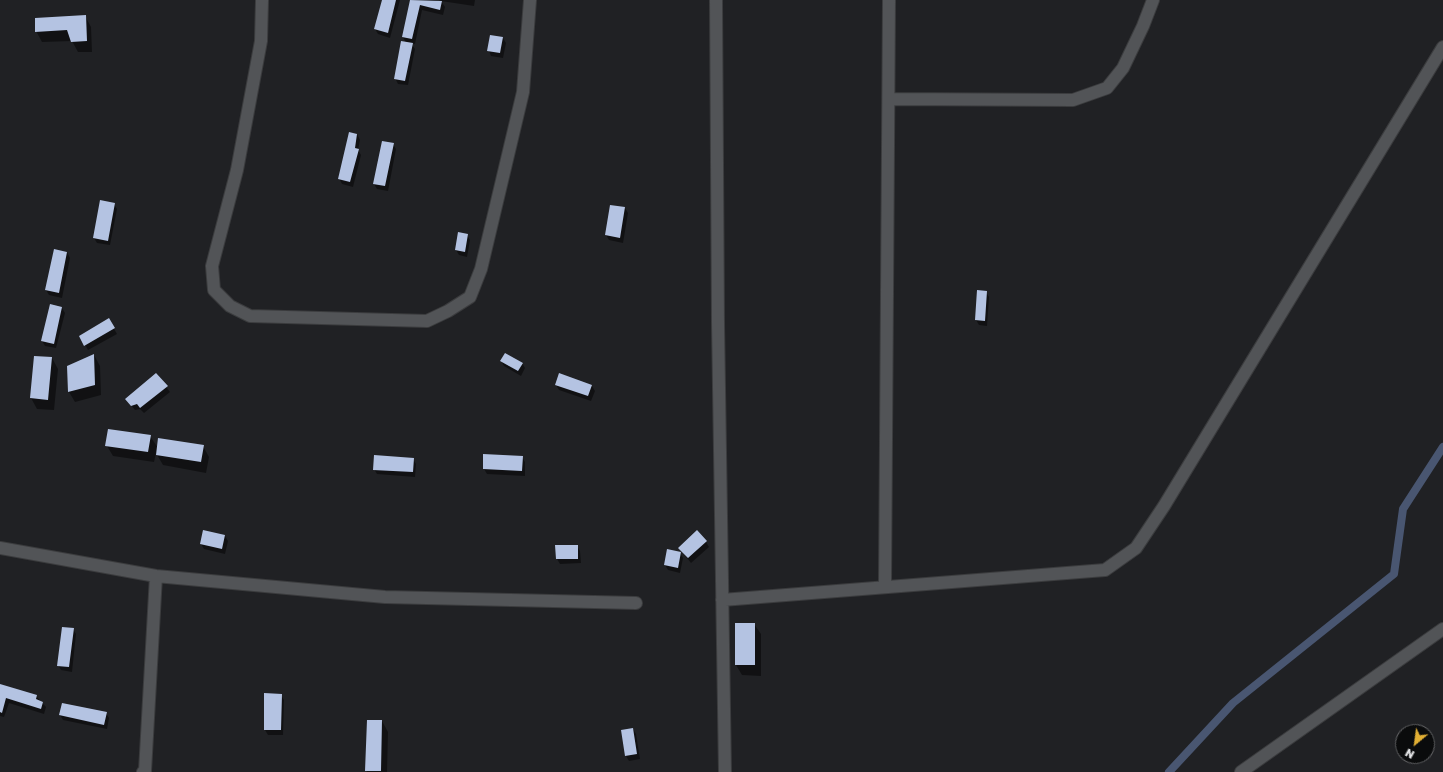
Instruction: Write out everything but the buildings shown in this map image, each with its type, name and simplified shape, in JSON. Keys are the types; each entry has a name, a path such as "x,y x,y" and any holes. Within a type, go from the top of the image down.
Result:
{"street":[{"path":"262,0 261,41 237,170 212,266 214,290 230,306 250,316 427,321 448,311 470,297 481,269 523,92 530,0"},
{"path":"716,0 725,772"},
{"path":"885,587 890,0"},
{"path":"889,99 1073,100 1107,88 1123,68 1143,26 1153,0"},
{"path":"722,600 1105,570 1136,548 1164,506 1443,47"},
{"path":"0,548 156,576 385,597 636,603"},
{"path":"143,772 145,771 156,576"},
{"path":"1241,772 1443,630"}],"waterway":[{"path":"1169,772 1233,703 1394,574 1403,509 1443,447"}]}
